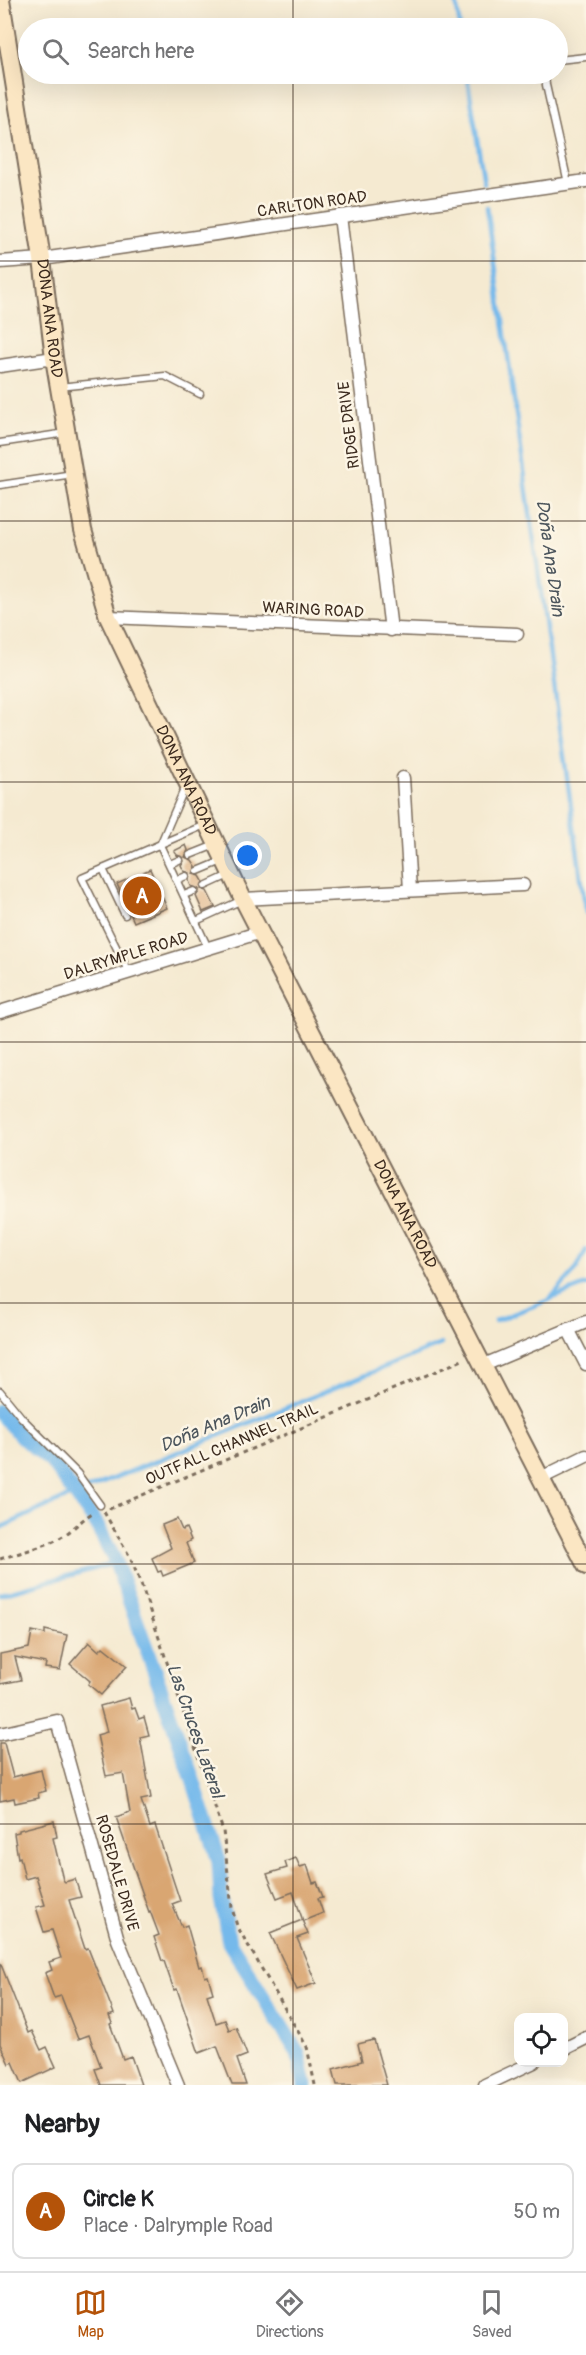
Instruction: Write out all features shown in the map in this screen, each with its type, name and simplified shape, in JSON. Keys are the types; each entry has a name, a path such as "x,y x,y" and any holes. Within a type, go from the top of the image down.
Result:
{"street":[{"name":"DONA ANA ROAD","path":"1,0 2,22 42,259 54,358 83,530 108,617 243,899 586,1566"},
{"name":"CARLTON ROAD","path":"0,262 42,259 586,181"},
{"name":"RIDGE DRIVE","path":"340,216 391,630"},
{"path":"0,366 54,358"},
{"name":"WARING ROAD","path":"108,617 517,634"},
{"path":"403,778 410,891"},
{"path":"243,899 523,885"},
{"name":"DALRYMPLE ROAD","path":"0,1012 261,932"},
{"path":"481,1359 586,1322"},
{"path":"568,1329 586,1364"},
{"path":"541,1478 586,1456"},
{"name":"ROSEDALE DRIVE","path":"0,1734 57,1721 118,1941 178,2085"},
{"path":"568,2047 586,2038"},
{"path":"485,2085 523,2067"}],"lane":[{"path":"568,59 586,57"},
{"path":"546,84 568,184"},
{"path":"59,387 165,376 200,394"},
{"path":"0,443 67,433"},
{"path":"0,485 74,474"},
{"path":"160,844 187,782"},
{"path":"129,973 82,878 207,824"},
{"path":"160,844 208,949"},
{"path":"190,855 217,844"},
{"path":"170,864 179,861"},
{"path":"198,871 228,867"},
{"path":"205,886 228,867"},
{"path":"103,869 125,915"},
{"path":"177,880 186,876"},
{"path":"184,895 194,891"},
{"path":"196,921 243,899"},
{"path":"0,1391 22,1418 77,1473 102,1508"}],"path":[{"name":"OUTFALL CHANNEL TRAIL","path":"0,1559 65,1535 87,1516 102,1508 120,1506 151,1490 481,1359"},
{"path":"102,1508 130,1557 141,1584 223,1831 232,1908 237,1926 308,2047 315,2085"}],"building":[{"path":"186,845 188,850 185,857 192,860 196,866 193,874 200,876 203,881 201,889 207,891 215,907 203,912 196,896 199,889 191,886 190,873 184,871 181,865 184,861 183,857 174,851"},
{"path":"150,869 167,908 134,922 117,884"},
{"path":"177,1519 182,1530 186,1528 191,1540 186,1543 194,1563 163,1576 161,1571 158,1572 152,1558 171,1548 162,1525"},
{"path":"45,1630 67,1635 60,1670 45,1668 46,1663 15,1657 21,1680 0,1684 0,1654 29,1648 32,1631 45,1634"},
{"path":"89,1642 99,1651 103,1647 127,1666 101,1695 88,1684 90,1681 70,1664"},
{"path":"129,1698 132,1709 135,1708 139,1719 144,1717 149,1735 140,1737 151,1798 141,1800 150,1827 155,1825 180,1901 172,1904 182,1927 187,1925 199,1967 202,1966 205,1977 208,1976 213,1993 207,1995 216,2023 225,2020 229,2030 236,2027 247,2055 237,2059 246,2085 232,2085 217,2046 199,2053 177,1989 174,1990 164,1961 162,1961 154,1937 159,1935 116,1817 130,1812 123,1773 106,1776 97,1735 107,1732 100,1706"},
{"path":"0,1743 4,1743 13,1777 41,1770 46,1791 38,1793 39,1798 15,1803 14,1798 0,1801"},
{"path":"54,1821 57,1837 53,1838 63,1880 65,1882 75,1879 81,1897 69,1900 85,1949 88,1948 114,2014 109,2016 112,2023 110,2024 123,2059 131,2056 141,2085 101,2085 95,2069 101,2067 89,2035 78,2039 61,1996 54,1998 45,1973 52,1970 49,1962 61,1958 52,1930 44,1932 36,1907 45,1905 36,1876 25,1879 20,1857 18,1858 14,1833"},
{"path":"296,1858 300,1867 307,1865 313,1883 317,1882 323,1897 318,1898 323,1913 303,1921 293,1892 277,1898 267,1874 287,1868 285,1862"},
{"path":"302,1920 308,1934 297,1938 316,1983 297,1990 270,1933"},
{"path":"0,1962 28,2033 32,2031 41,2050 47,2047 56,2067 22,2083 13,2062 9,2064 0,2044"},
{"path":"374,2040 387,2085 337,2085 333,2069 362,2061 358,2044"}],"waterway":[{"name":"Doña Ana Drain","path":"456,0 459,18"},
{"name":"Doña Ana Drain","path":"469,84 484,183"},
{"name":"Doña Ana Drain","path":"487,207 586,913"},
{"name":"Doña Ana Drain","path":"495,1321 549,1300 576,1270 586,1250"},
{"path":"552,1298 586,1285"},
{"name":"Doña Ana Drain","path":"0,1528 54,1503 441,1344"},
{"name":"Las Cruces Lateral","path":"0,1412 23,1438 47,1457 57,1469 96,1523 116,1563 192,1777 219,1861 221,1898 229,1942 298,2053 305,2085"},
{"path":"0,1594 116,1563"}],"place":[{"name":"Circle K","path":"142,896"}]}
